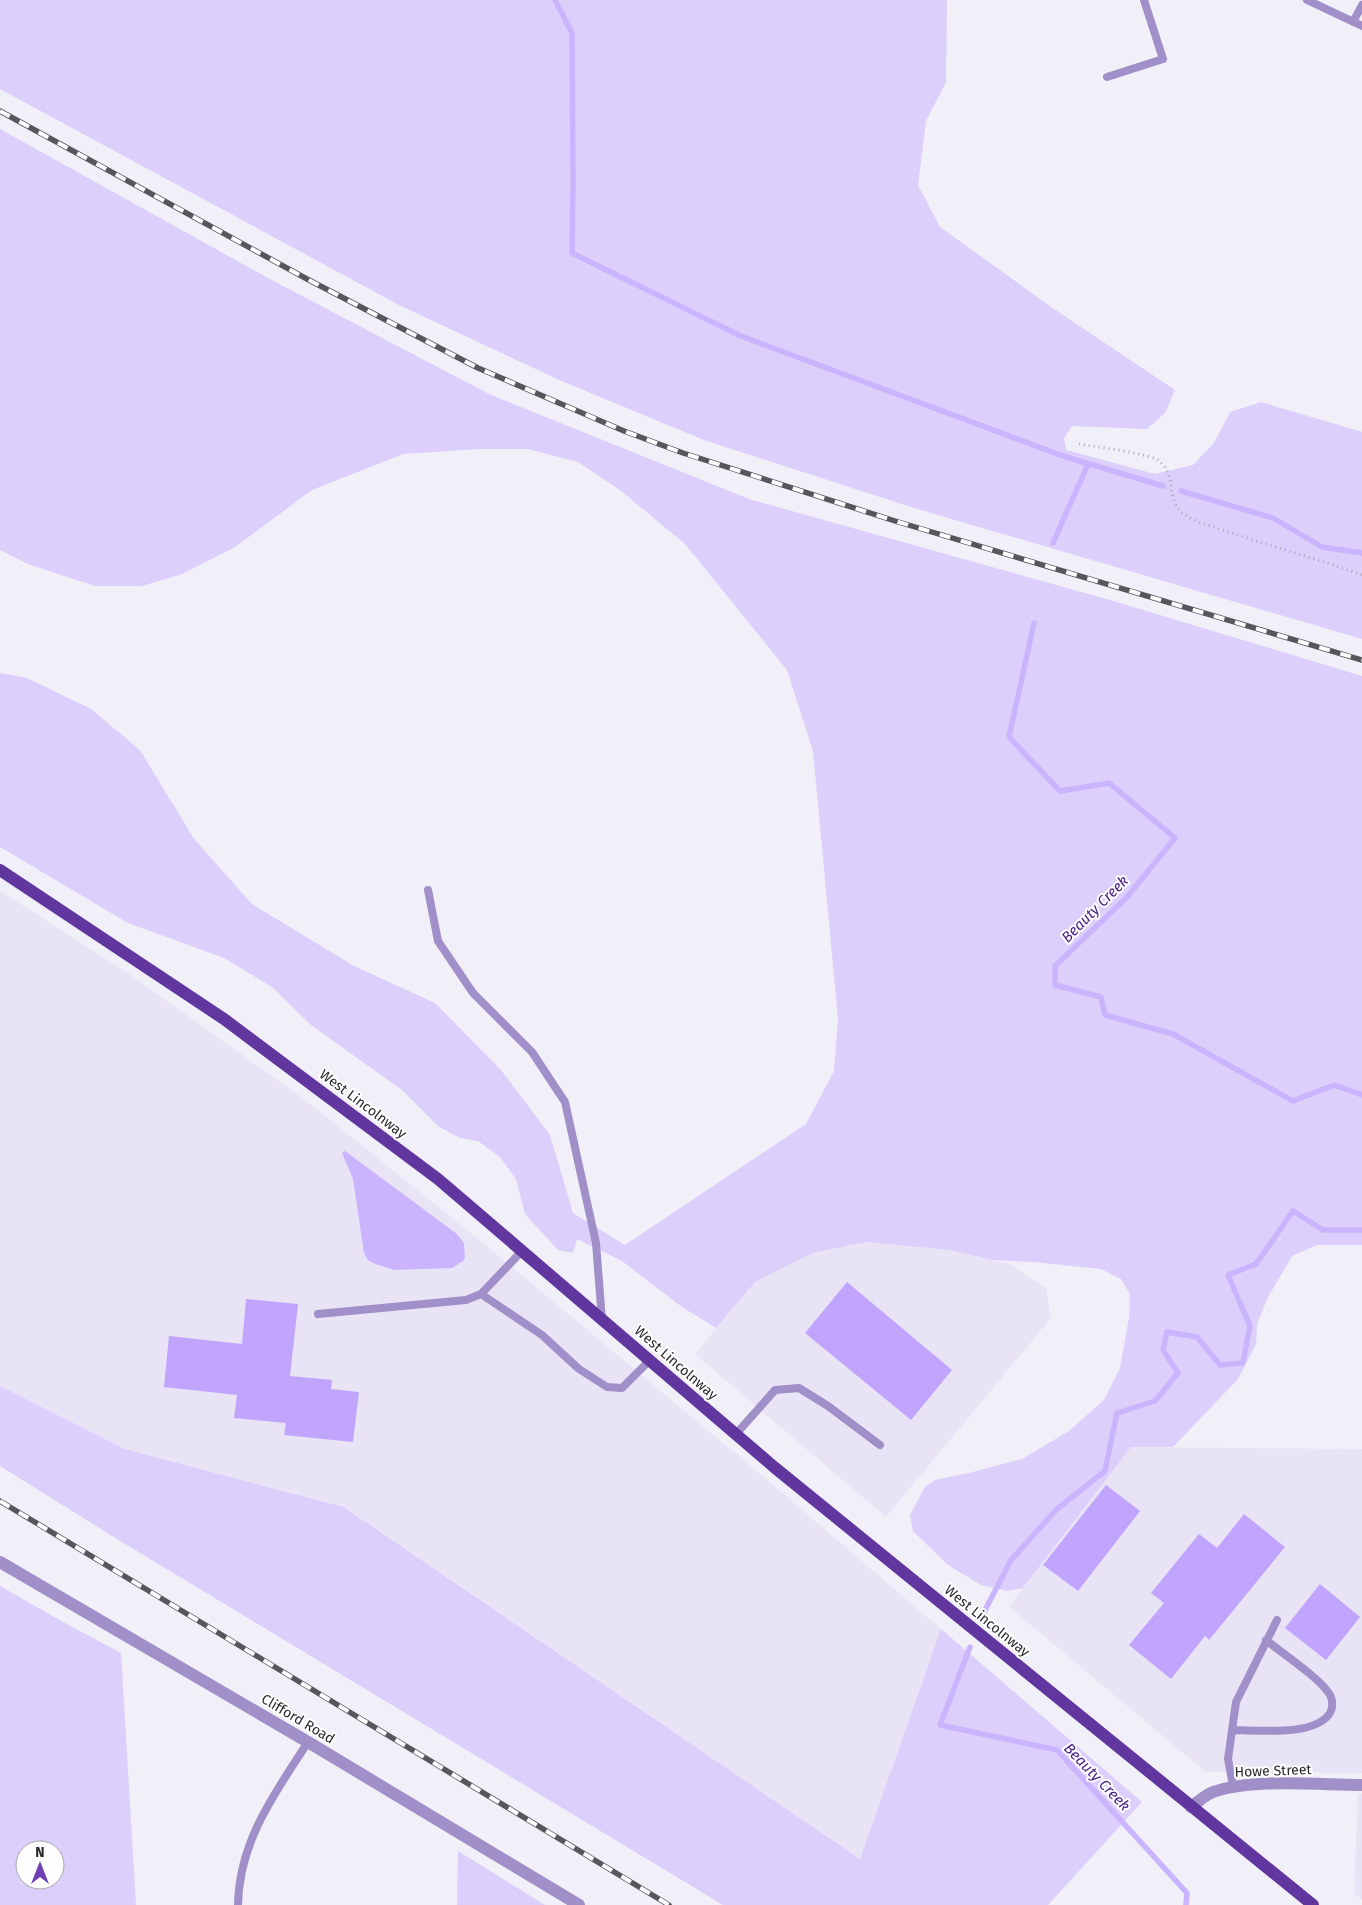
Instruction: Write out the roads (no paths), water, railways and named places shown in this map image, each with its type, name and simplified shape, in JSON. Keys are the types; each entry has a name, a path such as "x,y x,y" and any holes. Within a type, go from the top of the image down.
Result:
{"main road":[{"name":"West Lincolnway","path":"0,870 224,1019 438,1179 736,1434 1313,1905"}],"street":[{"name":"Clifford Road","path":"0,1562 308,1742 579,1905"},
{"name":"Howe Street","path":"1191,1807 1211,1793 1233,1786 1268,1784 1362,1785"}],"lane":[{"path":"1108,77 1163,59 1144,0"},
{"path":"1307,0 1362,26"},
{"path":"1353,22 1362,5"},
{"path":"428,890 438,941 473,993 532,1052 565,1102 596,1243 602,1320"},
{"path":"318,1314 466,1300 481,1294 522,1251"},
{"path":"481,1294 542,1335 579,1369 607,1387 622,1388 650,1360"},
{"path":"736,1434 776,1390 799,1388 828,1406 880,1445"},
{"path":"1233,1786 1228,1758 1236,1702 1277,1620"},
{"path":"1232,1730 1298,1730 1315,1725 1326,1718 1332,1711 1330,1695 1318,1681 1266,1640"},
{"path":"238,1905 238,1889 248,1848 264,1810 308,1742"}],"waterway":[{"path":"555,0 572,33 572,253 741,336 1063,456 1163,486"},
{"name":"Beauty Creek","path":"1053,543 1088,464"},
{"path":"1181,491 1273,518 1322,547 1362,553"},
{"name":"Beauty Creek","path":"1034,623 1009,737 1060,791 1109,783 1175,838 1127,897 1055,966 1055,985 1101,997 1105,1015 1173,1034 1293,1101 1334,1085 1362,1095"},
{"name":"Beauty Creek","path":"982,1616 1011,1560 1057,1509 1105,1471 1117,1413 1155,1401 1178,1373 1163,1350 1167,1332 1197,1337 1220,1365 1243,1363 1250,1326 1228,1275 1256,1264 1293,1211 1323,1230 1362,1230"},
{"name":"Beauty Creek","path":"970,1647 940,1725 1057,1750 1187,1893 1186,1905"}],"railway":[{"path":"0,111 307,279 478,368 624,431 683,453 895,521 1362,660"},
{"path":"0,1501 669,1905"}]}
